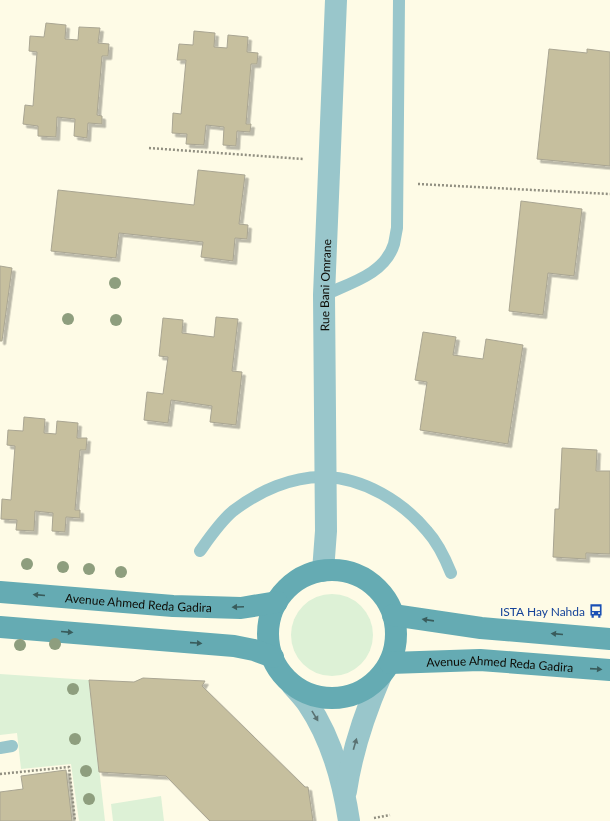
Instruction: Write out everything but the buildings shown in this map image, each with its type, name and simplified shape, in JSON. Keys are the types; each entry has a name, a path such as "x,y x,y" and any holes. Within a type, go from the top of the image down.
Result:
{"main road":[{"path":"324,571 341,571 358,576 373,586 386,598 393,615 397,631 396,647 385,670 360,692 337,698 314,696 292,685 279,671 273,657 269,639 270,620 277,602 289,587 311,574 324,571"},
{"name":"Avenue Ahmed Reda Gadira","path":"0,592 173,606 241,608 277,602"},
{"path":"393,615 481,628 610,638"},
{"path":"0,627 234,646 254,650 273,657"},
{"name":"Avenue Ahmed Reda Gadira","path":"385,670 480,660 610,670"}],"street":[{"name":"Rue Bani Omrane","path":"324,571 326,477 324,295 336,0"},
{"path":"345,796 355,744 370,700 385,670"},
{"path":"292,685 308,704 320,724 330,746 345,796 349,821"}],"lane":[{"path":"324,295 375,271 387,259 394,244 397,228 399,0"},
{"path":"200,551 219,525 232,512 253,497 276,486 300,479 326,477 349,481 372,488 393,500 412,514 428,531 442,551 451,573"}],"path":[{"path":"149,148 330,161"},
{"path":"397,183 610,194"},
{"path":"0,774 69,767 75,821"}],"green space":[{"path":"324,594 340,594 355,601 366,612 373,627 373,643 370,651 361,664 348,673 340,676 324,676 309,669 298,658 291,643 291,627 298,612 309,601"},
{"path":"0,674 89,680 105,821 79,821 71,764 21,769 17,733 0,735"},
{"path":"161,796 164,821 113,821 111,804"}],"place":[{"name":"ISTA Hay Nahda","path":"596,611"}]}
